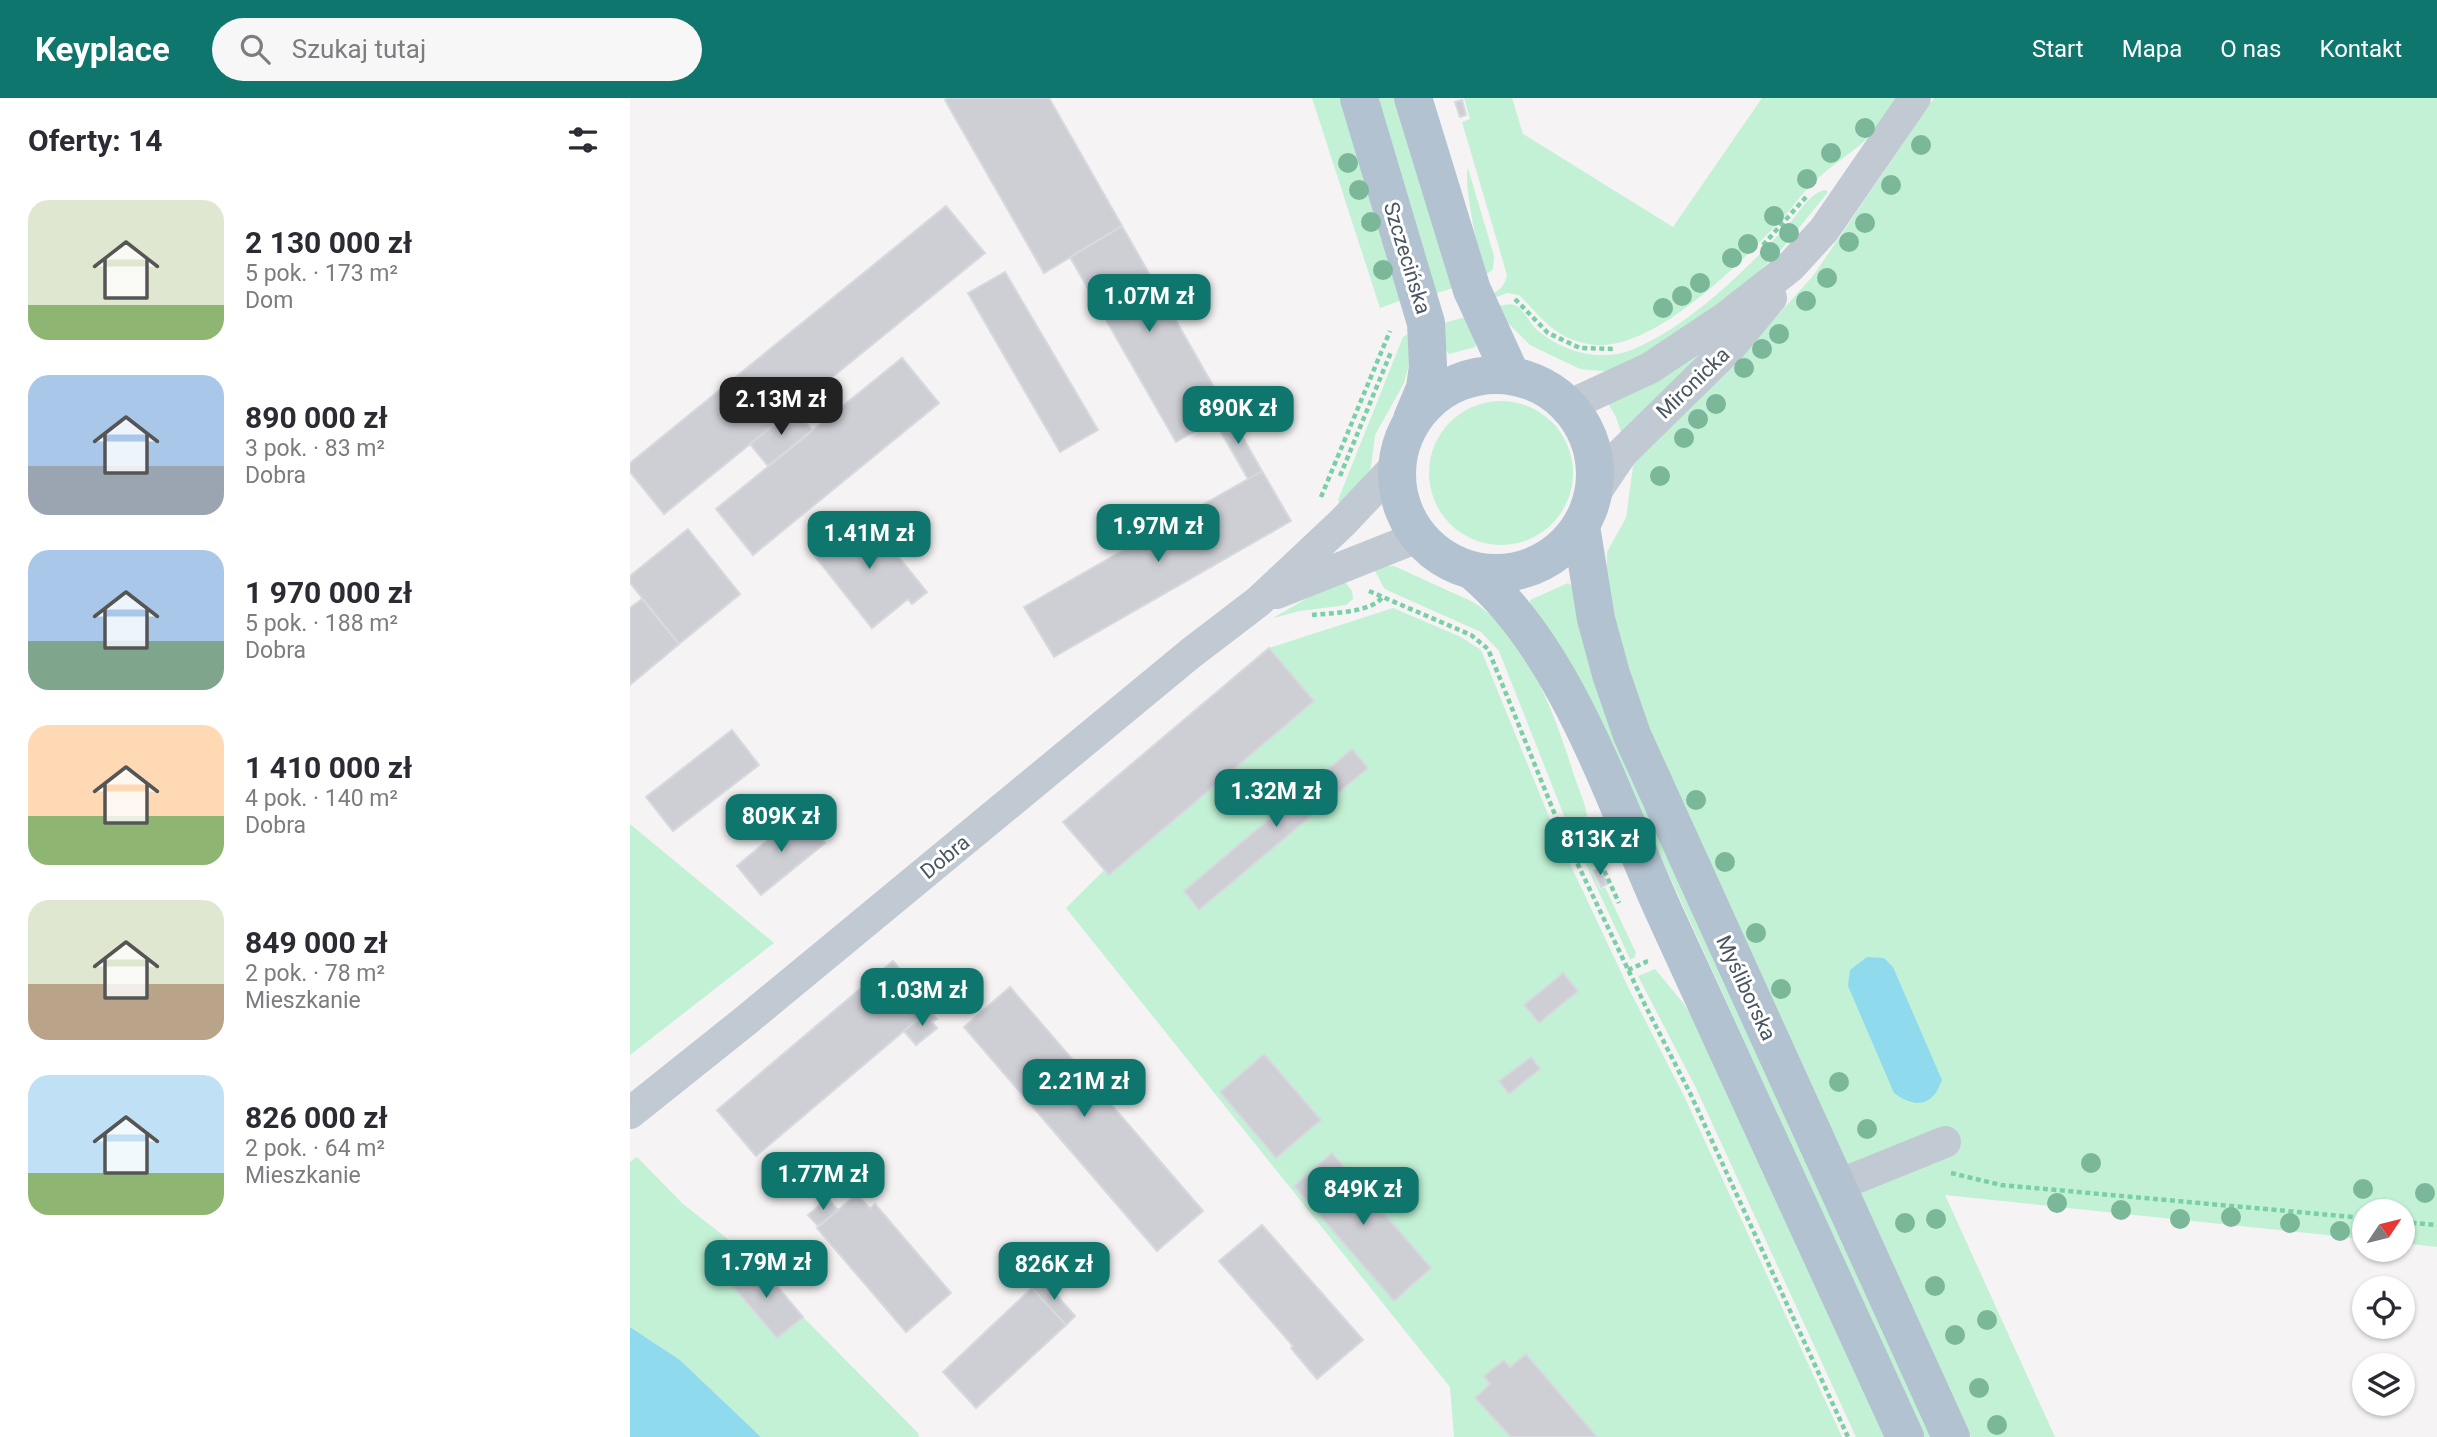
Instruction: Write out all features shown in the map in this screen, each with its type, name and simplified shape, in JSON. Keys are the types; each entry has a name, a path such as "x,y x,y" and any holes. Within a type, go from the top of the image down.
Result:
{"main road":[{"name":"Szczecińska","path":"1359,98 1426,323 1428,366 1425,388 1412,419"},
{"path":"1413,98 1472,290 1511,375"},
{"path":"1482,375 1511,375 1542,386 1568,406 1587,433 1595,464 1587,511 1561,550 1535,566 1505,574 1474,572 1443,559 1418,537 1407,521 1400,503 1396,466 1401,441 1412,419 1431,398 1455,383 1482,375"},
{"name":"Myśliborska","path":"1587,511 1596,619 1632,735 1951,1437"},
{"name":"Myśliborska","path":"1474,572 1503,599 1528,632 1575,711 1905,1437"}],"street":[{"name":"Mironicka","path":"1568,406 1650,368 1725,318 1790,267 1824,230 1914,98"},
{"name":"Mironicka","path":"1587,511 1622,453 1731,346 1763,309 1790,267"},
{"name":"Dobra","path":"630,1113 1191,653 1259,601 1343,522 1396,466"},
{"name":"Dobra","path":"1259,601 1418,537"},
{"path":"1836,1186 1935,1146"}],"path":[{"path":"1322,508 1320,499 1392,325"},
{"path":"1383,596 1471,635 1488,649 1565,838 1690,1093 1848,1437"},
{"path":"1565,838 1585,829 1624,914"},
{"path":"1628,970 1646,962 1640,950"},
{"path":"1935,1146 1944,1172 2001,1185 2352,1217"},
{"path":"2415,1223 2437,1225"}],"green space":[{"path":"1312,98 1340,98 1402,300 1380,308"},
{"path":"1376,98 1394,98 1453,288 1434,294"},
{"path":"1464,98 1512,98 1523,134 1673,227 1762,98 1897,98 1873,133 1819,177 1744,258 1696,300 1645,333 1620,342 1596,345 1582,343 1561,334 1519,295 1507,293 1494,298 1492,294 1502,286 1507,275 1462,122 1470,119"},
{"path":"1934,98 2437,98 2437,1247 2415,1244 2415,1199 2352,1199 2352,1238 1945,1195 2055,1437 1971,1437 1648,729 1619,638 1607,578 1607,552 1626,518 1634,459 1758,337 1813,276"},
{"path":"1468,168 1494,256 1493,269 1485,276 1470,204"},
{"path":"1825,190 1828,192 1781,250 1753,277 1677,338 1612,372 1580,369 1530,345 1508,323 1498,306 1516,305 1535,328 1569,349 1608,355 1634,349 1697,311 1735,278 1814,195"},
{"path":"1465,317 1476,342 1475,347 1449,354 1441,324"},
{"path":"1410,333 1410,361 1404,383 1375,435 1371,467 1361,490 1343,510 1338,500 1403,337"},
{"path":"1710,340 1716,347 1622,435 1606,400"},
{"path":"1501,401 1529,407 1552,422 1567,445 1573,473 1567,501 1552,524 1529,539 1501,545 1473,539 1450,524 1435,501 1429,473 1435,445 1450,422 1473,407"},
{"path":"1394,566 1473,602 1509,635 1524,656 1548,703 1586,810 1587,820 1569,828 1499,651 1481,632 1384,588 1373,567"},
{"path":"1342,578 1352,591 1353,599 1346,605 1300,611 1273,618"},
{"path":"1568,583 1573,587 1934,1437 1924,1437 1596,714 1530,605 1530,600"},
{"path":"1393,608 1461,637 1481,650 1556,834 1628,987 1684,1096 1842,1437 1454,1437 1450,1387 1066,908 1252,723 1269,648"},
{"path":"630,824 774,943 630,1055"},
{"path":"1582,843 1587,846 1596,866 1591,869 1600,889 1605,887 1636,953 1634,958 1630,959 1577,845"},
{"path":"1655,969 1684,1004 1701,1033 1886,1437 1856,1437 1696,1088 1638,976"},
{"path":"637,1157 683,1204 756,1261 730,1283 777,1338 803,1317 919,1437 761,1437 680,1360 630,1327 630,1162"}],"water":[{"path":"1867,957 1884,958 1893,967 1942,1080 1928,1100 1918,1103 1908,1101 1894,1093 1848,986 1850,970"},
{"path":"630,1327 680,1360 761,1437 630,1437"}],"building":[{"path":"1049,98 1122,226 1044,273 945,100"},
{"path":"1462,100 1466,115 1460,117 1455,102"},
{"path":"946,206 985,253 664,514 630,472 630,463"},
{"path":"1122,226 1228,412 1176,442 1070,257"},
{"path":"1005,272 1098,430 1060,452 968,293"},
{"path":"902,358 939,403 753,555 716,509"},
{"path":"794,408 812,430 768,466 750,444"},
{"path":"1228,412 1262,471 1248,479 1214,420"},
{"path":"1262,471 1291,521 1054,657 1024,607"},
{"path":"863,513 927,592 912,604 908,599 872,628 813,554"},
{"path":"688,529 740,594 679,644 630,583 630,576"},
{"path":"642,599 679,644 630,685 630,608"},
{"path":"1269,648 1314,701 1109,875 1063,822"},
{"path":"732,730 759,765 673,831 646,797"},
{"path":"1352,749 1368,768 1199,910 1184,891"},
{"path":"800,813 825,843 761,895 737,866"},
{"path":"1600,867 1607,884 1601,887 1593,870"},
{"path":"893,961 931,1008 756,1156 717,1110"},
{"path":"1563,973 1578,991 1539,1023 1524,1005"},
{"path":"1010,987 1203,1211 1157,1251 964,1027"},
{"path":"929,1010 937,1019 932,1022 937,1028 916,1045 904,1031"},
{"path":"1264,1054 1321,1120 1276,1158 1220,1092"},
{"path":"1531,1057 1540,1069 1509,1094 1499,1081"},
{"path":"1332,1153 1431,1268 1394,1301 1294,1186"},
{"path":"857,1194 870,1209 875,1204 951,1293 906,1332 817,1228"},
{"path":"828,1198 838,1210 818,1226 808,1215"},
{"path":"1262,1225 1363,1340 1317,1379 1291,1348 1293,1346 1219,1261"},
{"path":"756,1261 803,1317 777,1338 730,1283"},
{"path":"1042,1279 1075,1316 1066,1325 1032,1288"},
{"path":"1032,1288 1066,1325 976,1408 943,1372"},
{"path":"1526,1354 1597,1437 1511,1437 1475,1398 1490,1384 1484,1376 1504,1360 1510,1367"}]}
